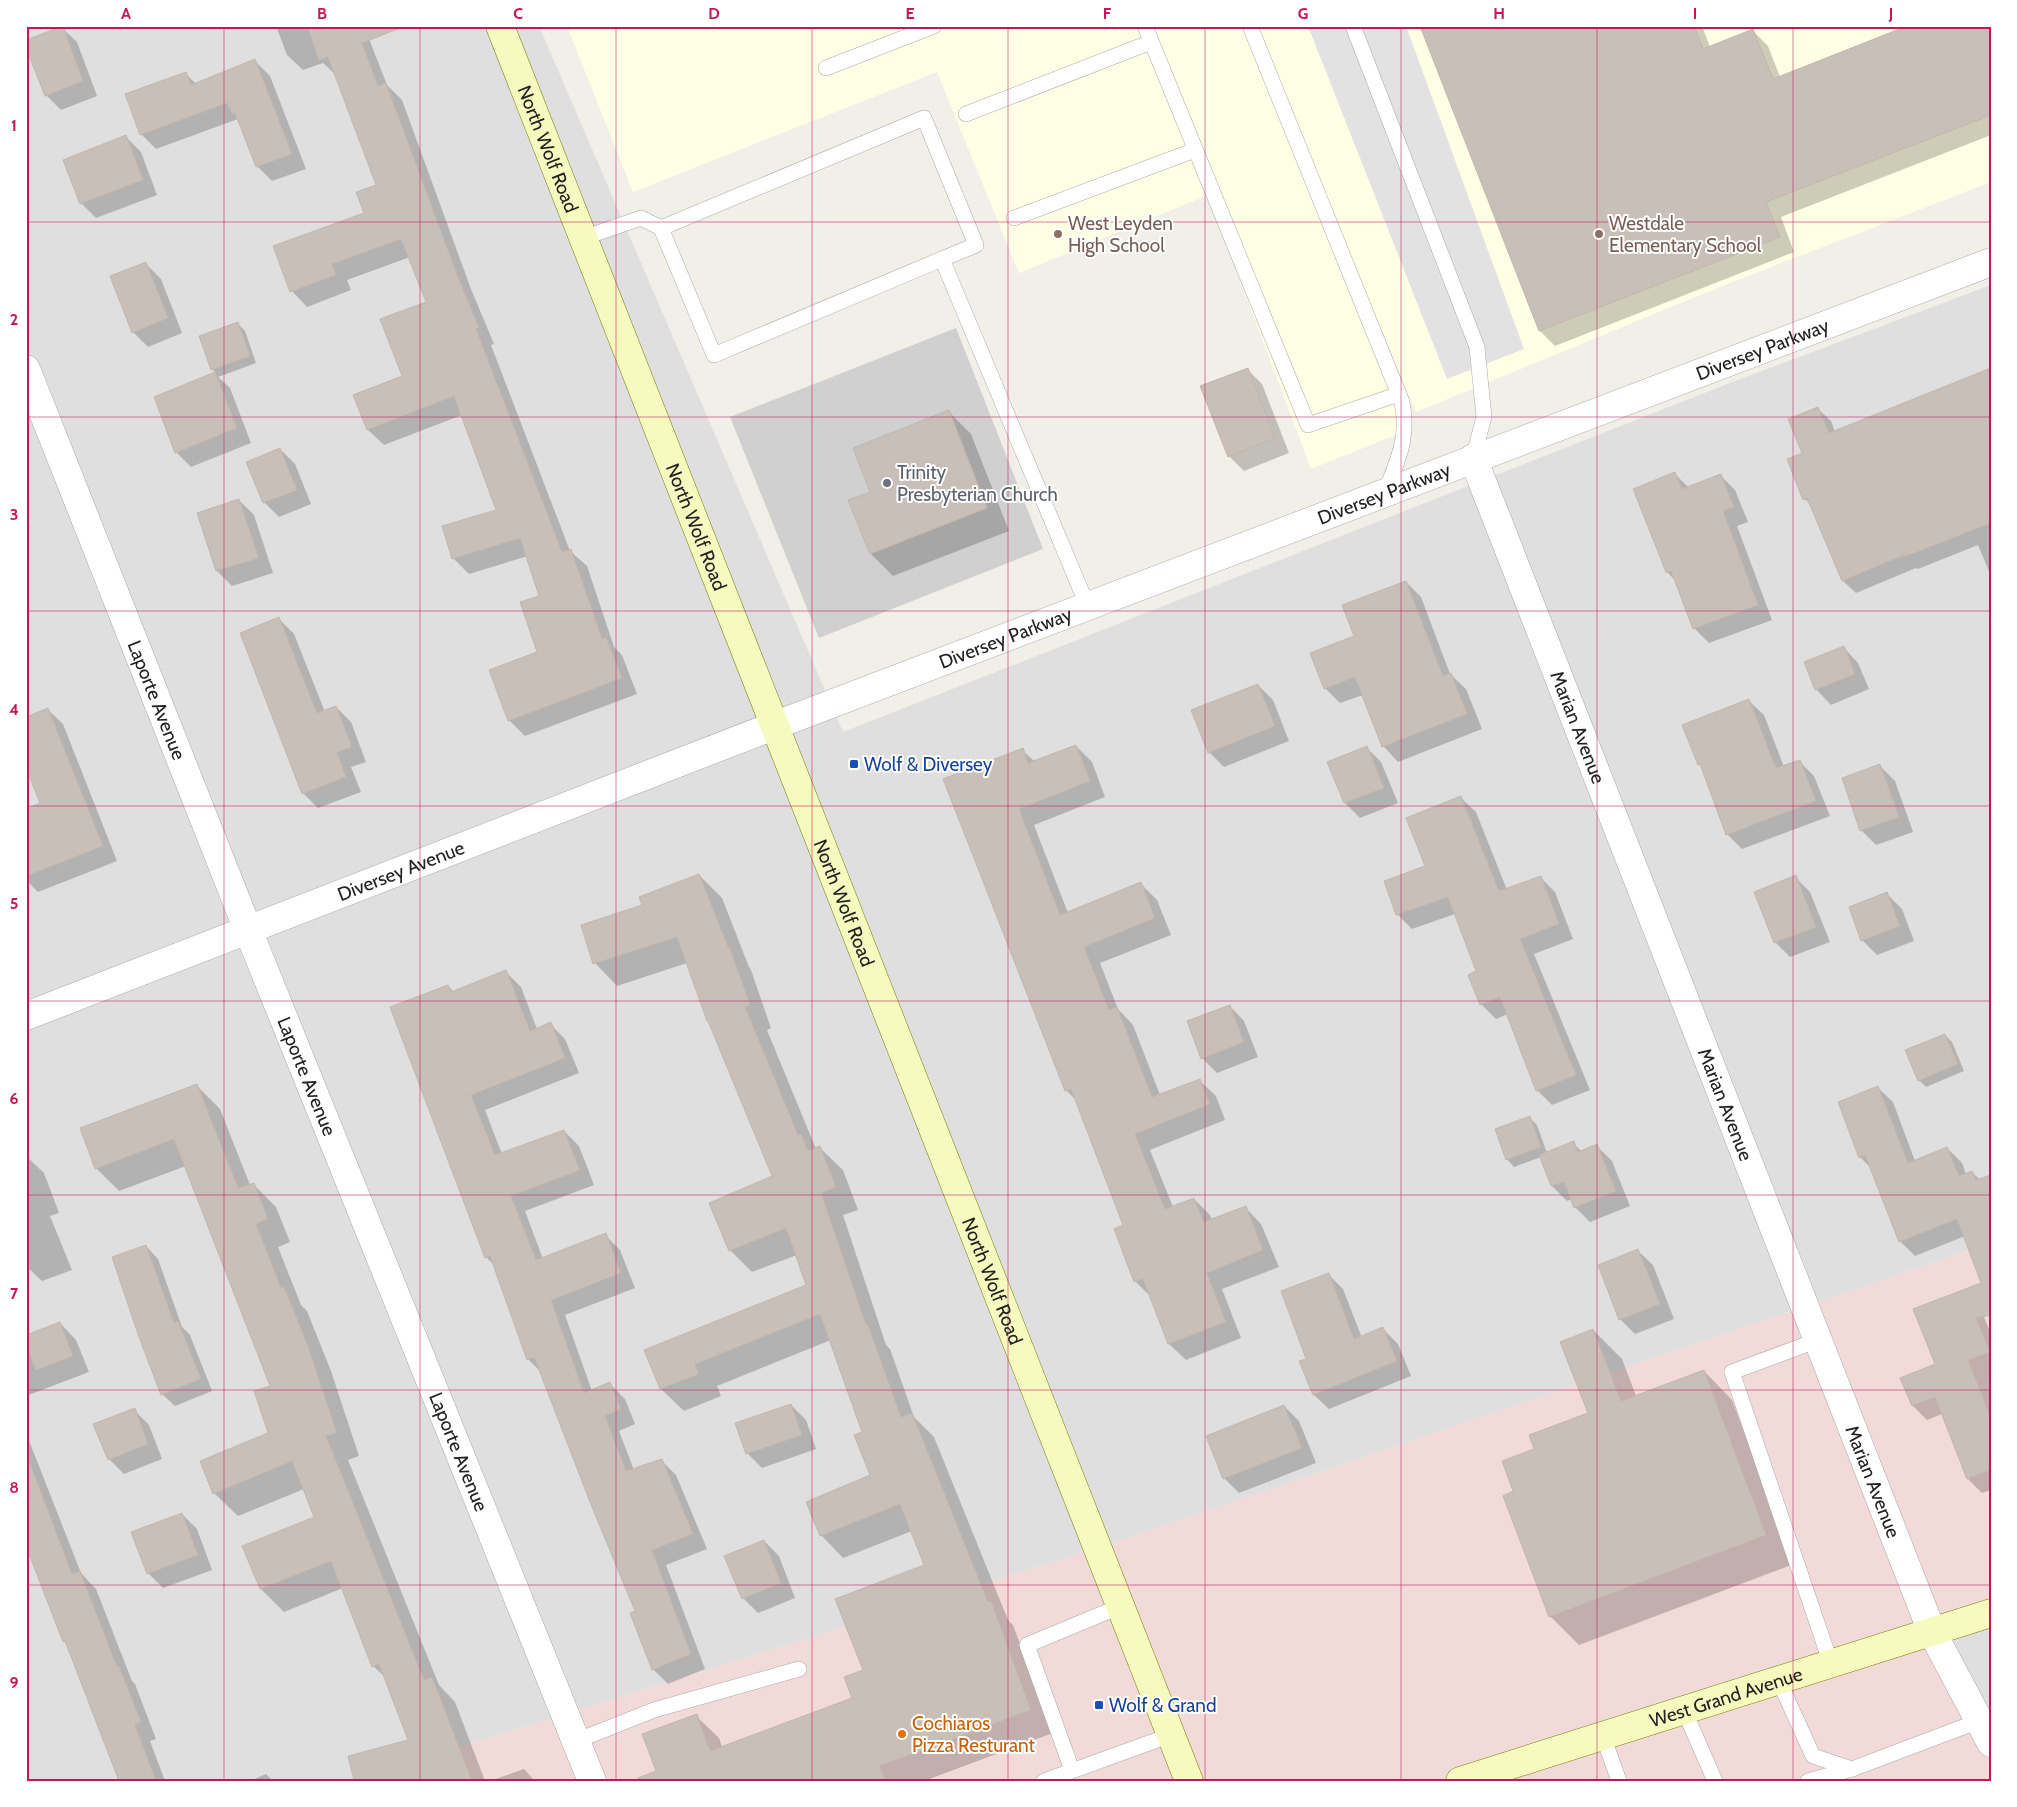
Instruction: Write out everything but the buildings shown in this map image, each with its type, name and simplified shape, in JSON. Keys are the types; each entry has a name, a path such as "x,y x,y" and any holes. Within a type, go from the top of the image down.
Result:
{"main road":[{"name":"North Wolf Road","path":"500,26 1189,1781"},
{"name":"West Grand Avenue","path":"1460,1781 1506,1774 1603,1736 1991,1613"}],"street":[{"name":"Diversey Parkway","path":"776,725 1991,262"},
{"name":"Laporte Avenue","path":"26,370 248,930 592,1781"},
{"name":"Marian Avenue","path":"1473,458 1932,1632 1985,1732"},
{"name":"Diversey Avenue","path":"26,1016 776,725"}],"lane":[{"path":"826,68 934,26"},
{"path":"1145,26 1308,425 1399,394"},
{"path":"1250,26 1399,394 1405,421 1403,445 1385,493"},
{"path":"1353,26 1477,347 1484,417 1473,458"},
{"path":"966,114 1151,42"},
{"path":"583,238 641,218 661,228 714,355 976,245 924,118 661,228"},
{"path":"1014,218 1195,150"},
{"path":"942,259 1088,607"},
{"path":"1818,1340 1732,1372 1831,1664"},
{"path":"1072,1770 1026,1645 1121,1606"},
{"path":"576,1741 654,1710 800,1669"},
{"path":"1779,1681 1813,1756 1852,1768"},
{"path":"1684,1710 1714,1781"},
{"path":"1808,1781 1985,1732"},
{"path":"1044,1781 1171,1735"},
{"path":"1603,1736 1619,1781"}],"shaded area":[{"path":"26,26 539,26 843,732 1735,381 1991,285 1991,1243 1098,1548 351,1781 26,1781"},
{"name":"West Leyden High School","path":"567,26 1244,26 1408,430 1311,469 1208,195 1019,273 937,72 633,192"},
{"name":"Westdale Elementary School","path":"1254,26 1991,26 1991,182 1722,286 1416,412"},
{"path":"1308,26 1406,26 1524,349 1447,379"},
{"name":"Trinity Presbyterian Church","path":"956,328 1043,549 819,638 730,417"},
{"path":"1991,1243 1991,1613 1932,1632 1991,1743 1991,1781 351,1781 1098,1548"},
{"path":"1991,1627 1991,1715 1949,1640"}],"place":[{"name":"West Leyden High School","path":"1058,234"},
{"name":"Westdale Elementary School","path":"1599,234"},
{"name":"Trinity Presbyterian Church","path":"887,483"},
{"name":"Wolf & Diversey","path":"854,764"},
{"name":"Wolf & Grand","path":"1099,1705"},
{"name":"Cochiaros Pizza Resturant","path":"902,1734"}]}
